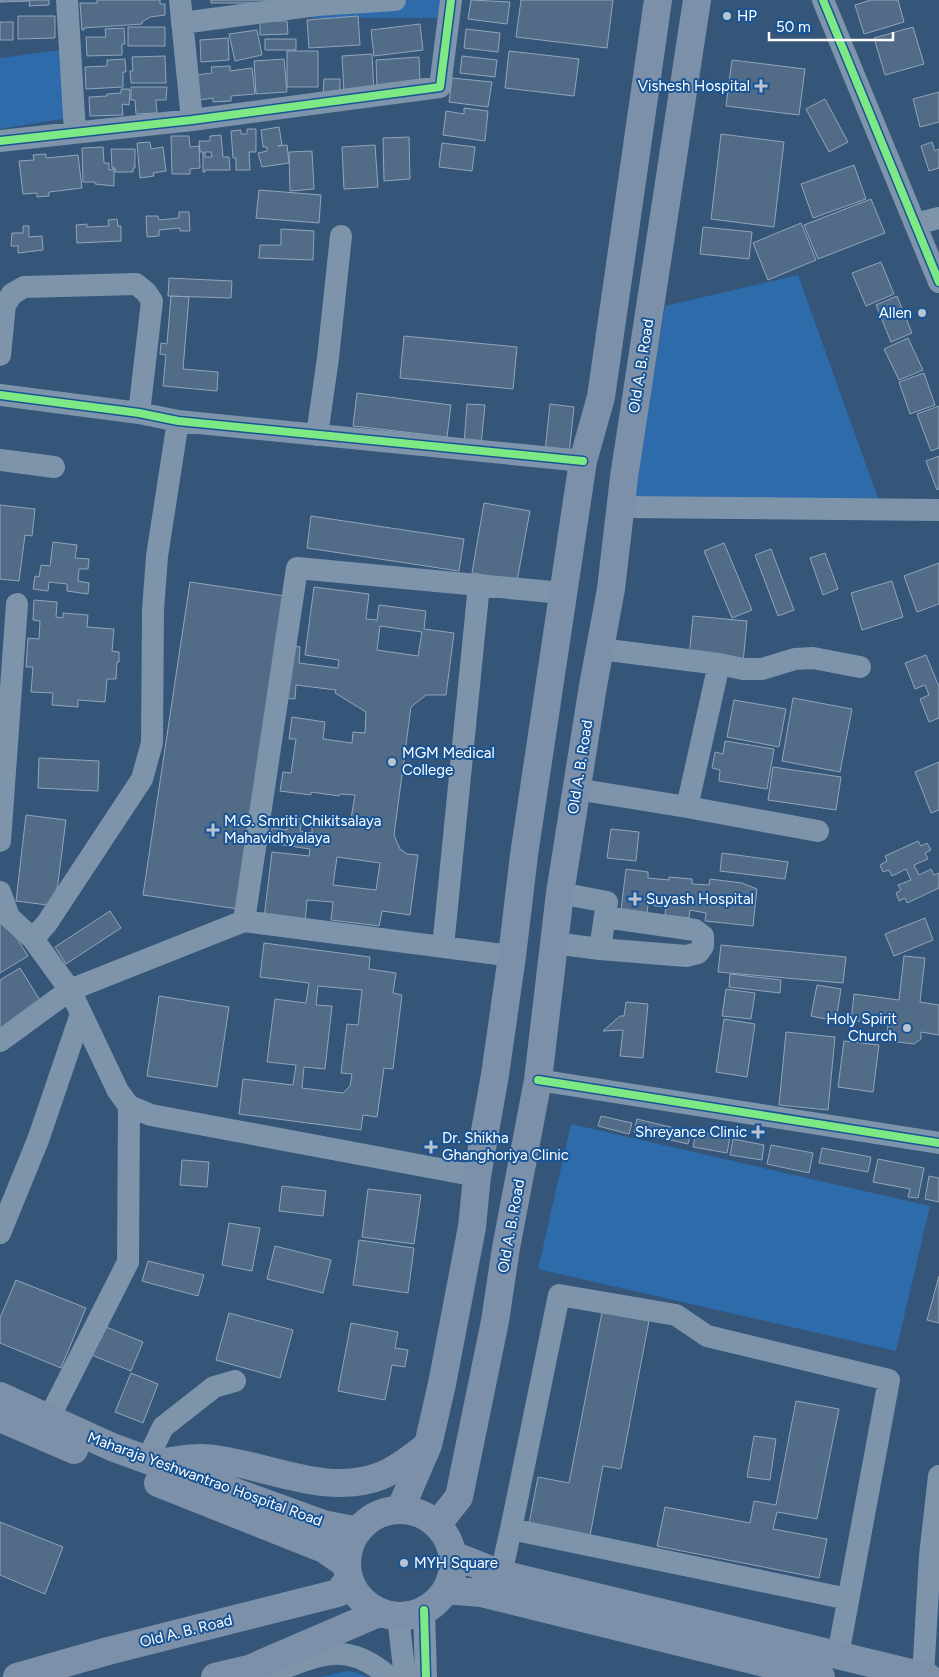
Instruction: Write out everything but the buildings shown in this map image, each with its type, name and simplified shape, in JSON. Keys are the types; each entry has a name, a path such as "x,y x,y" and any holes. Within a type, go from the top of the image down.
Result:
{"main road":[{"path":"400,1510 428,1445 442,1384 472,1227 478,1176 512,956 525,846 583,461 601,397 658,0"},
{"name":"Old A. B. Road","path":"437,1525 459,1497 495,1321 506,1248 538,1080 560,893 611,589 621,508 698,0"},
{"name":"Maharaja Yeshwantrao Hospital Road","path":"0,1396 112,1447 323,1524 358,1531"},
{"name":"Maharaja Yeshwantrao Hospital Road","path":"0,1418 81,1453 324,1549 348,1572"},
{"path":"152,1462 188,1458 221,1460 320,1483 361,1481 382,1475 396,1468 428,1445"},
{"path":"215,1677 249,1669 390,1614 416,1614 438,1600 446,1590 452,1573 453,1555 448,1539 437,1525 421,1514 400,1510 376,1515 358,1531 349,1547 348,1572 356,1593 367,1605 390,1614"},
{"path":"453,1555 501,1574 925,1676"},
{"name":"Old A. B. Road","path":"18,1677 118,1648 338,1593 348,1572"},
{"path":"446,1590 481,1593 822,1677"}],"street":[{"path":"67,0 75,132"},
{"path":"180,0 192,120"},
{"path":"182,23 308,3 395,0"},
{"path":"0,142 192,120 440,87 451,0"},
{"path":"823,0 939,282"},
{"path":"915,224 939,218"},
{"path":"318,435 341,236"},
{"path":"0,355 5,305 12,294 24,287 136,284 146,292 152,302 139,413"},
{"path":"0,395 139,413 178,420 583,461"},
{"path":"33,939 47,923 142,779 152,743 153,610 156,565 178,420"},
{"path":"0,460 54,467"},
{"path":"621,508 939,510"},
{"path":"244,921 297,568 563,593"},
{"path":"443,947 478,585"},
{"path":"0,842 17,604"},
{"path":"600,649 719,664 743,669 762,669 795,659 813,658 860,667"},
{"path":"687,807 719,664"},
{"path":"576,789 818,831"},
{"path":"0,892 10,916 33,939 70,990 118,1091 129,1106 151,1115 478,1176"},
{"path":"560,893 607,902 600,949"},
{"path":"554,943 686,956 698,952 703,946 703,936 695,930 605,916"},
{"path":"0,1041 70,990 244,921 512,956"},
{"path":"0,1233 38,1140 81,1014"},
{"path":"538,1080 939,1143"},
{"path":"49,1418 128,1262 129,1106"},
{"path":"501,1574 559,1295 676,1315 707,1336 889,1380 838,1655"},
{"path":"152,1462 163,1426 214,1387 235,1381"},
{"path":"925,1676 930,1556 939,1476"},
{"path":"511,1529 848,1599"},
{"path":"424,1610 426,1677"},
{"path":"390,1614 406,1677"},
{"path":"258,1677 330,1653 342,1653 367,1660 389,1677"}],"shaded area":[{"path":"313,0 448,0 445,18 311,18"},
{"path":"60,50 69,118 0,129 0,58"},
{"path":"798,275 879,501 633,501 665,306"},
{"path":"571,1124 930,1206 896,1351 538,1269"},
{"path":"347,1671 356,1672 367,1677 321,1677"}],"cycle path":[{"path":"0,141 192,120 440,87 451,0"},
{"path":"823,0 939,282"},
{"path":"0,395 139,413 178,421 583,461"},
{"path":"538,1080 939,1143"},
{"path":"424,1610 426,1677"}],"place":[{"name":"HP","path":"727,16"},
{"name":"Vishesh Hospital","path":"761,86"},
{"name":"Allen","path":"922,313"},
{"name":"MGM Medical College","path":"392,762"},
{"name":"M.G. Smriti Chikitsalaya Mahavidhyalaya","path":"213,830"},
{"name":"Suyash Hospital","path":"635,899"},
{"name":"Holy Spirit Church","path":"907,1028"},
{"name":"Shreyance Clinic","path":"758,1132"},
{"name":"Dr. Shikha Ghanghoriya Clinic","path":"431,1147"},
{"name":"MYH Square","path":"404,1563"}]}
